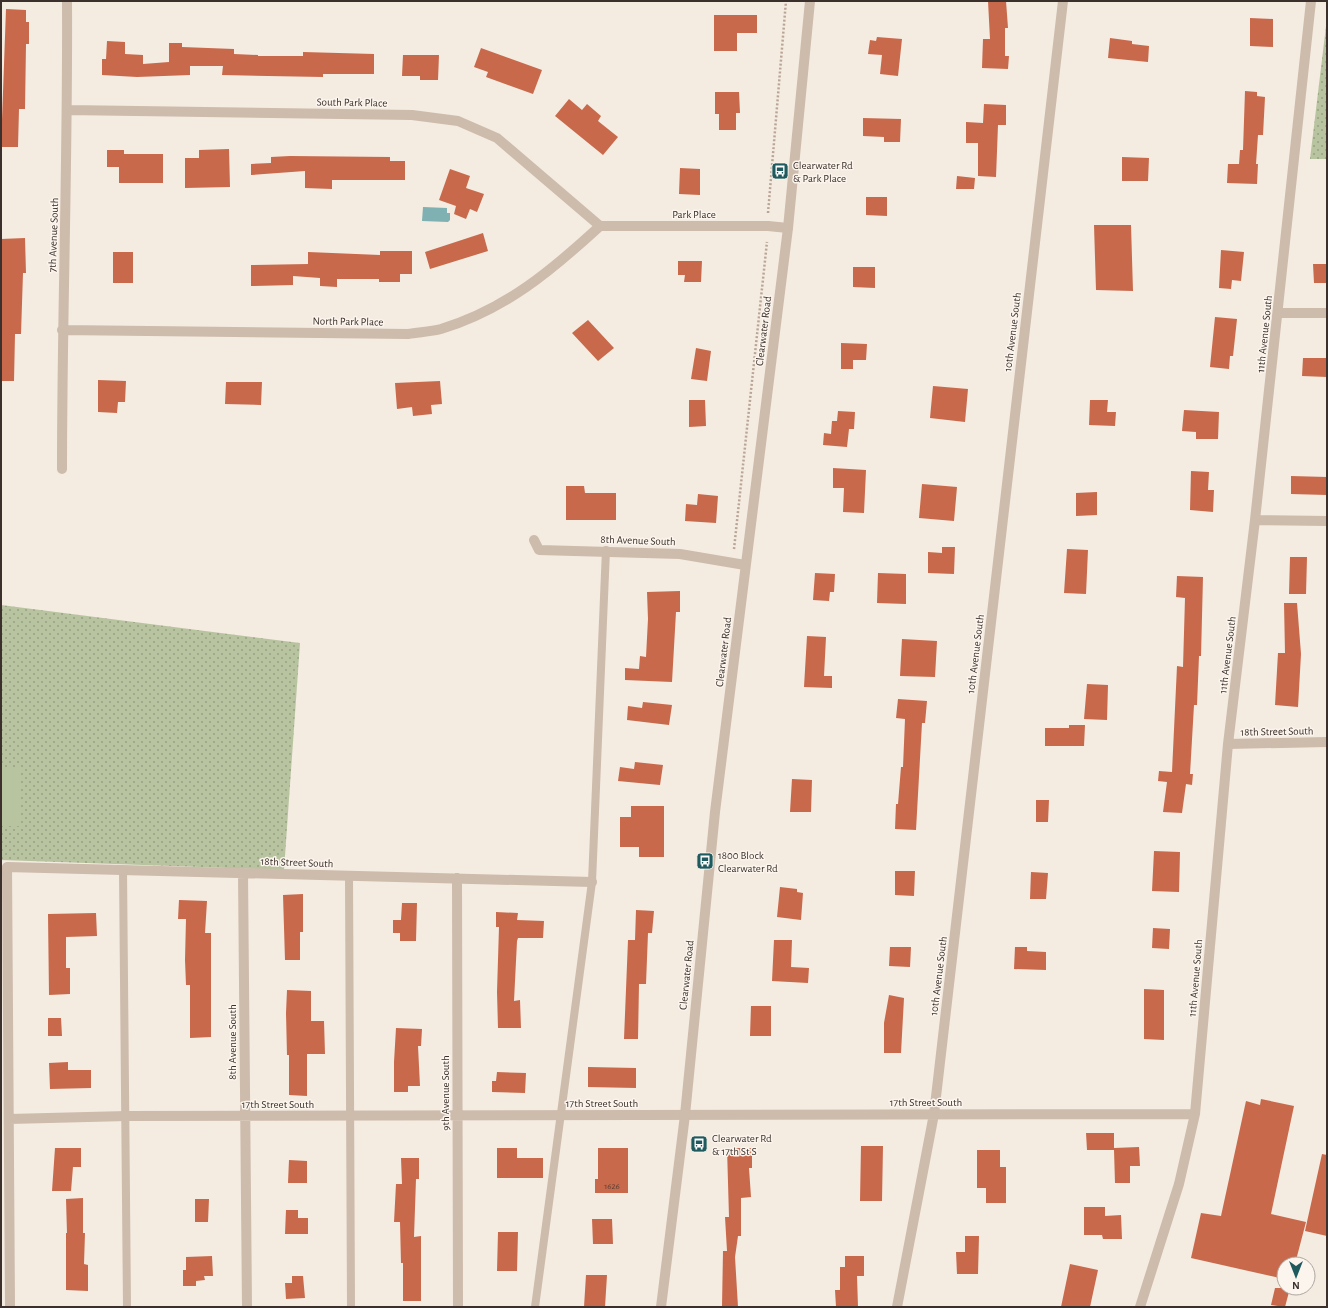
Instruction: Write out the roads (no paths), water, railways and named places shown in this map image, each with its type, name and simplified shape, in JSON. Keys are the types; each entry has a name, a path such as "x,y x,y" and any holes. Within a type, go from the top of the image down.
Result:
{"street":[{"name":"7th Avenue South","path":"62,469 62,330 68,110 67,1"},
{"name":"Clearwater Road","path":"661,1307 684,1115 715,812 788,228 810,1"},
{"name":"10th Avenue South","path":"897,1307 934,1114 1063,1"},
{"name":"11th Avenue South","path":"1140,1307 1179,1184 1194,1114 1228,744 1255,520 1311,1"},
{"name":"South Park Place","path":"68,110 412,115 458,121 497,138 600,226"},
{"name":"Park Place","path":"600,226 768,226 788,228"},
{"name":"North Park Place","path":"62,330 408,334 439,330 498,306 520,292 600,226"},
{"path":"1278,313 1327,313"},
{"path":"1255,520 1327,521"},
{"name":"8th Avenue South","path":"534,540 539,550 606,550 680,554 746,565"},
{"name":"18th Street South","path":"1228,744 1327,742"},
{"path":"4,867 5,1119 10,1307"},
{"name":"18th Street South","path":"4,867 592,882"},
{"name":"8th Avenue South","path":"243,873 244,1116 247,1307"},
{"name":"9th Avenue South","path":"457,878 456,1115 458,1307"},
{"name":"17th Street South","path":"5,1119 127,1116 1194,1114"}],"lane":[{"path":"535,1307 562,1115 592,882 606,550"},
{"path":"123,870 127,1116 127,1307"},
{"path":"349,876 351,1307"}],"water":[{"path":"423,207 447,208 447,213 450,213 450,220 448,222 422,221"}],"place":[{"name":"Clearwater Rd & Park Place","path":"780,171"},
{"name":"1800 Block Clearwater Rd","path":"705,861"},
{"name":"Clearwater Rd & 17th St S","path":"699,1144"}]}
